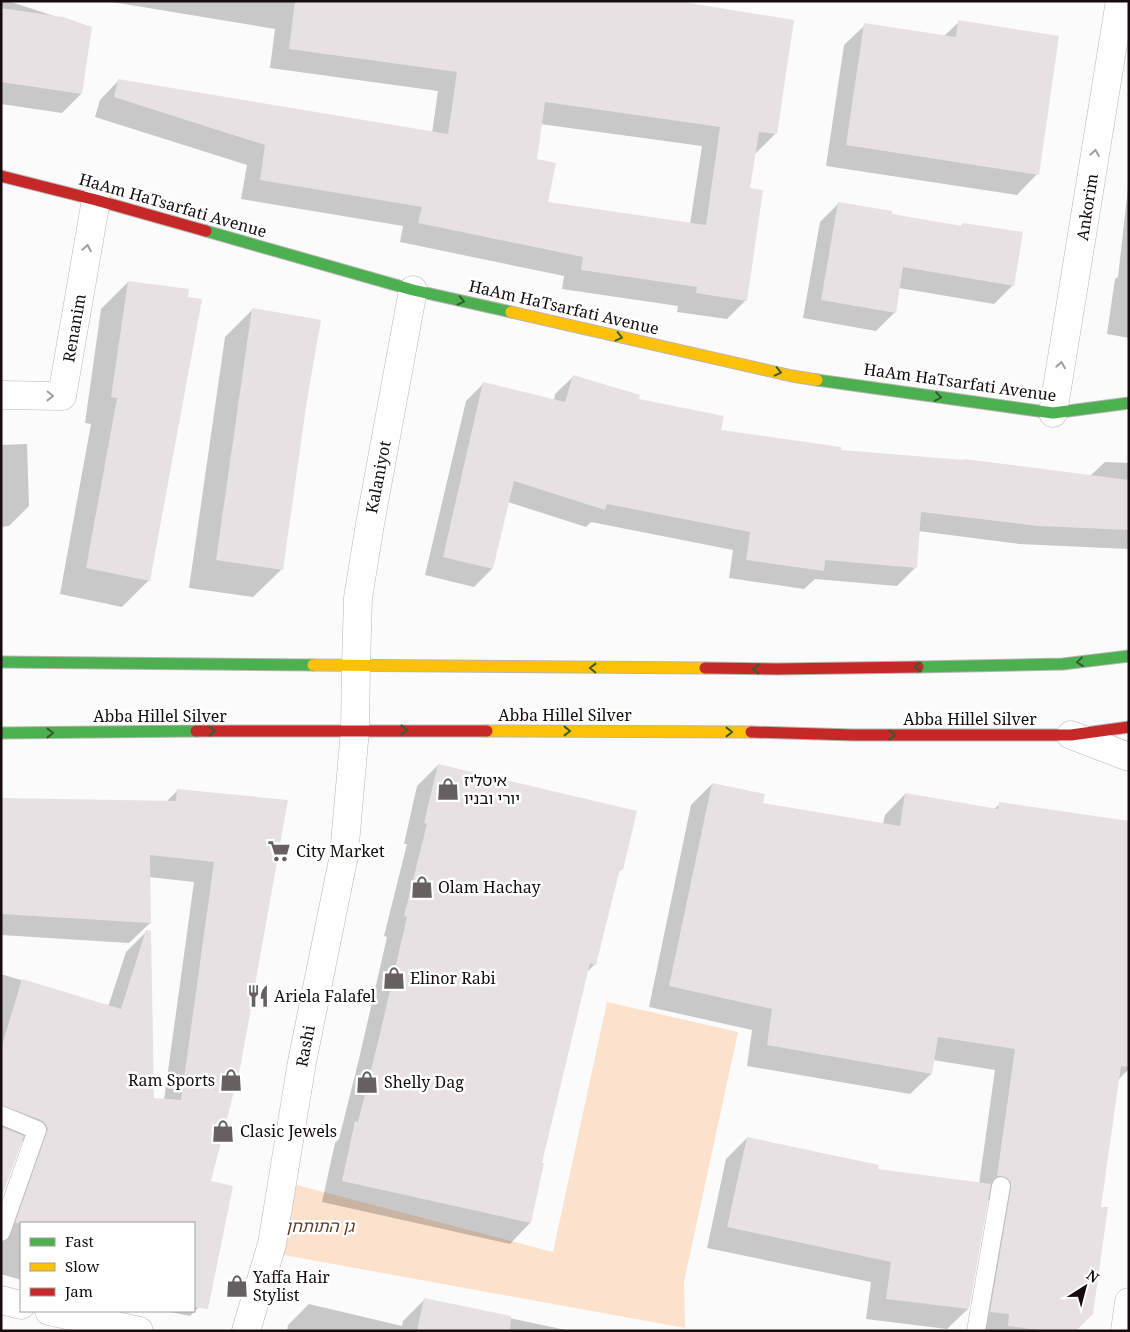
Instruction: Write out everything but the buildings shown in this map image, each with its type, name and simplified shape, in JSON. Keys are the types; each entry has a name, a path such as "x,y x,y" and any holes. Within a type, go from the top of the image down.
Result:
{"main road":[{"name":"HaAm HaTsarfati Avenue","path":"1,176 96,200 413,290 792,376 1053,413 1129,403"},
{"path":"1,662 776,669 1063,664 1129,656"},
{"name":"Abba Hillel Silver","path":"1,733 356,730 779,732 853,736 1071,735 1129,727"}],"street":[{"name":"Ankorim","path":"1053,413 1120,1"},
{"name":"Renanim","path":"1,395 62,396 96,200"},
{"name":"Kalaniyot","path":"356,730 358,598 413,290"},
{"name":"Rashi","path":"246,1331 272,1244 302,1062 344,855 356,730"},
{"path":"1071,735 1129,757"},
{"path":"1,1300 20,1305"},
{"path":"1125,1331 1129,1302"},
{"path":"54,1312 140,1331"}],"lane":[{"path":"1,1115 38,1130 1,1232"},
{"path":"976,1331 1001,1186"}],"green space":[{"name":"גן התותחן","path":"607,1002 738,1032 684,1282 685,1328 278,1254 293,1184 553,1252"}],"traffic: fast":[{"path":"206,231 413,290 511,312"},
{"path":"817,380 1053,413 1129,403"},
{"path":"918,667 1063,664 1129,656"},
{"path":"1,662 313,665"},
{"path":"1,733 196,731"}],"traffic: slow":[{"path":"511,312 792,376 817,380"},
{"path":"313,665 705,668"},
{"path":"487,731 751,732"}],"traffic: jam":[{"path":"1,176 206,231"},
{"path":"705,668 918,667"},
{"path":"751,732 853,735 1071,735 1129,727"},
{"path":"196,731 487,731"}],"place":[{"name":"איטליז יורי ובניו","path":"448,789"},
{"name":"City Market","path":"279,851"},
{"name":"Olam Hachay","path":"422,887"},
{"name":"Elinor Rabi","path":"394,978"},
{"name":"Ariela Falafel","path":"258,996"},
{"name":"Ram Sports","path":"231,1080"},
{"name":"Shelly Dag","path":"367,1082"},
{"name":"Clasic Jewels","path":"223,1131"},
{"name":"Yaffa Hair Stylist","path":"237,1286"}]}
